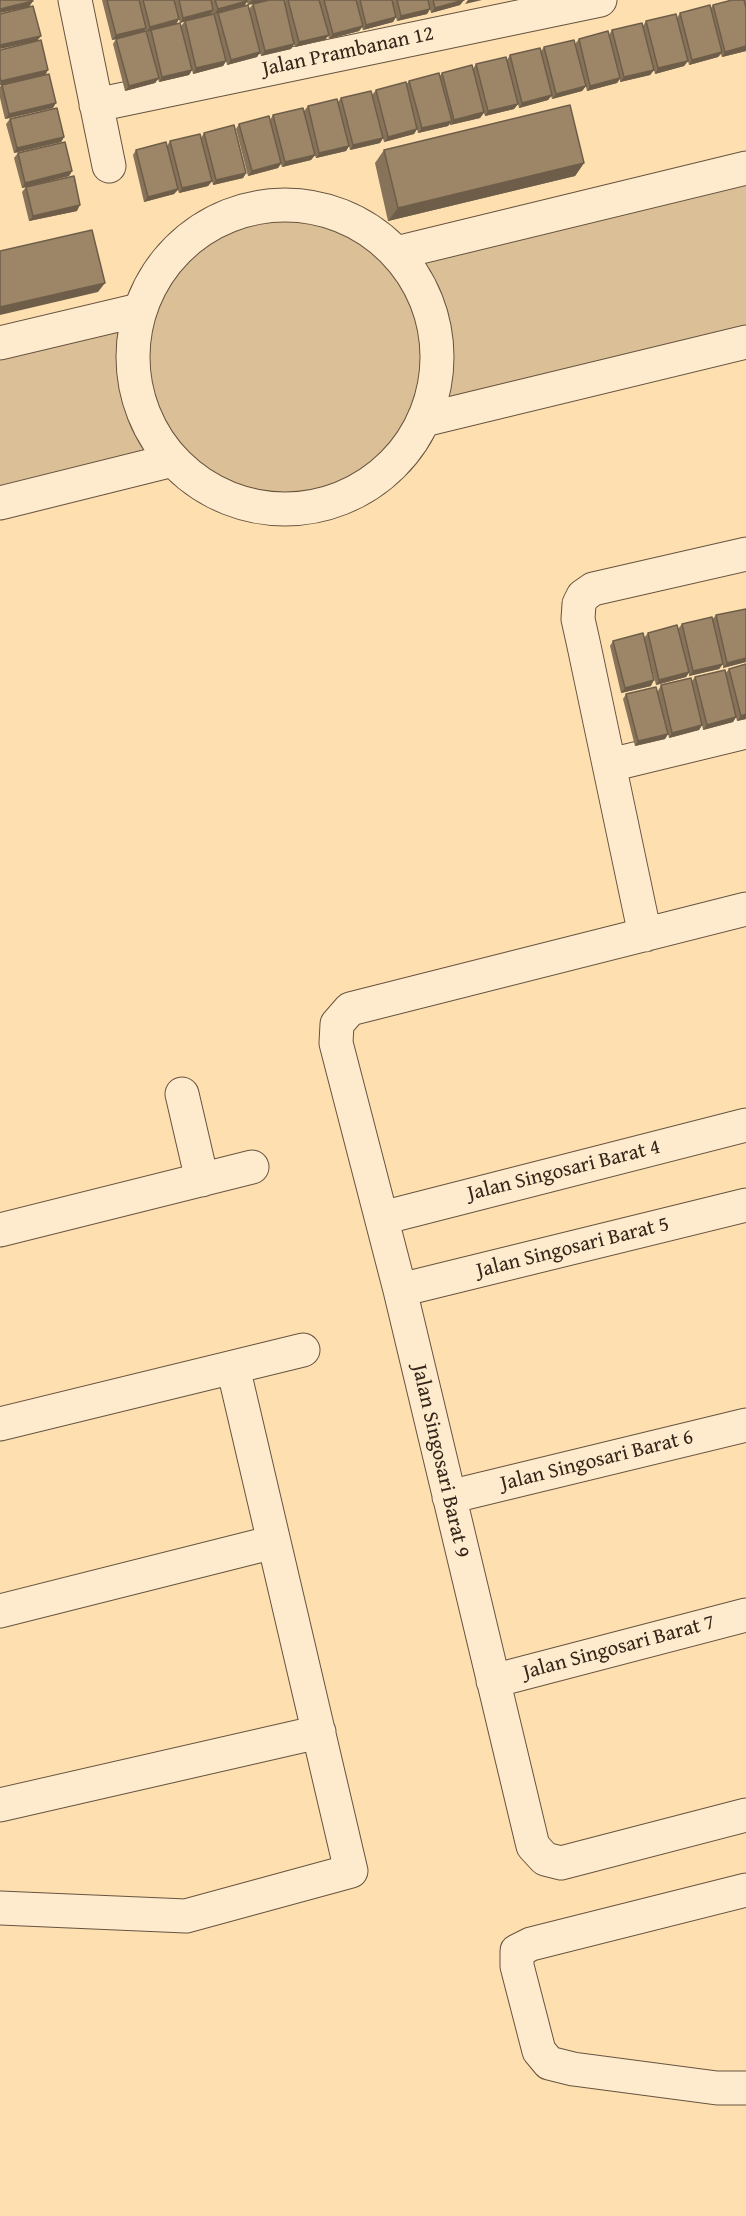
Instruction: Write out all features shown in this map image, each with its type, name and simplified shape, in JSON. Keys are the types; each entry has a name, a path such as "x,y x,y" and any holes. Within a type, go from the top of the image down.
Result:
{"street":[{"path":"75,0 109,166"},
{"name":"Jalan Prambanan 12","path":"96,105 600,0"},
{"path":"396,253 746,168"},
{"path":"294,205 322,210 350,219 375,234 396,253 414,276 428,303 435,332 437,362 434,391 424,420 409,445 389,467 365,486 339,499 310,506 280,509 250,504 221,495 195,480 173,460 156,439 137,397 132,363 133,336 139,310 151,284 167,260 180,246 211,224 237,212 266,206 294,205"},
{"path":"0,343 139,310"},
{"path":"424,420 746,342"},
{"path":"0,503 173,460"},
{"path":"746,554 592,590 583,596 579,604 578,619 645,935 746,909"},
{"path":"610,765 746,732"},
{"name":"Jalan Singosari Barat 9","path":"645,935 350,1009 337,1023 336,1043 400,1290 533,1846 545,1859 561,1863 746,1815"},
{"path":"182,1094 202,1180"},
{"name":"Jalan Singosari Barat 4","path":"382,1218 746,1125"},
{"path":"0,1230 252,1167"},
{"name":"Jalan Singosari Barat 5","path":"400,1290 746,1206"},
{"path":"0,1424 303,1350"},
{"path":"0,1908 186,1917 351,1871 233,1367"},
{"name":"Jalan Singosari Barat 6","path":"448,1497 746,1425"},
{"path":"0,1611 274,1542"},
{"name":"Jalan Singosari Barat 7","path":"493,1682 746,1616"},
{"path":"0,1805 319,1732"},
{"path":"746,1890 531,1944 518,1951 517,1966 539,2051 549,2063 573,2069 717,2088 746,2088"}],"shaded area":[{"path":"746,168 746,342 424,419 409,445 389,467 365,486 339,499 310,506 280,509 250,504 221,495 195,480 173,461 0,503 0,343 139,310 151,284 167,260 187,240 211,224 237,212 265,206 294,205 323,210 350,219 375,234 396,253"}],"building":[{"path":"0,0 32,0 33,1 0,9"},
{"path":"107,0 139,0 146,28 116,35"},
{"path":"143,0 174,0 179,19 150,27"},
{"path":"179,0 211,0 213,10 183,18"},
{"path":"215,0 247,0 247,1 218,9"},
{"path":"269,0 284,0 294,44 265,51 253,4"},
{"path":"288,0 319,0 329,35 299,42"},
{"path":"324,0 356,0 363,26 333,34"},
{"path":"360,0 392,0 396,17 366,25"},
{"path":"397,0 428,0 430,9 401,16"},
{"path":"433,0 464,0 435,8"},
{"path":"732,0 744,0 746,46 725,52 713,5"},
{"path":"248,5 260,52 231,60 218,13"},
{"path":"710,5 722,52 692,60 680,13"},
{"path":"33,6 41,36 0,45 0,14"},
{"path":"214,14 226,61 196,68 185,21"},
{"path":"676,14 688,61 658,68 646,21"},
{"path":"180,23 192,70 162,77 151,30"},
{"path":"642,23 654,70 624,77 612,30"},
{"path":"146,31 159,78 129,86 116,39"},
{"path":"608,31 620,78 590,86 579,39"},
{"path":"41,40 48,70 1,81 0,50"},
{"path":"574,40 586,86 556,94 544,47"},
{"path":"540,48 552,95 522,103 510,55"},
{"path":"506,57 518,104 488,111 476,64"},
{"path":"472,65 484,112 454,120 442,73"},
{"path":"439,73 452,121 422,128 409,81"},
{"path":"49,74 56,103 9,114 2,85"},
{"path":"406,82 417,129 388,137 376,90"},
{"path":"371,91 383,138 353,145 341,98"},
{"path":"337,99 349,146 319,153 308,106"},
{"path":"570,105 584,163 398,208 384,150"},
{"path":"57,108 64,137 17,148 10,119"},
{"path":"303,108 315,155 285,162 273,115"},
{"path":"269,116 281,163 252,171 239,124"},
{"path":"234,125 246,173 216,180 204,133"},
{"path":"200,134 212,181 182,188 170,141"},
{"path":"65,142 72,171 25,183 18,153"},
{"path":"166,142 178,189 148,197 136,150"},
{"path":"74,176 80,205 33,216 26,187"},
{"path":"92,230 105,283 0,307 0,251"},
{"path":"746,609 746,658 727,663 716,615"},
{"path":"712,617 723,664 693,671 682,624"},
{"path":"677,625 689,672 659,680 648,633"},
{"path":"643,633 654,680 625,688 613,641"},
{"path":"746,664 746,714 741,716 729,669"},
{"path":"725,670 736,717 707,725 695,677"},
{"path":"691,678 702,725 672,733 661,685"},
{"path":"656,687 668,734 638,741 626,694"}]}
